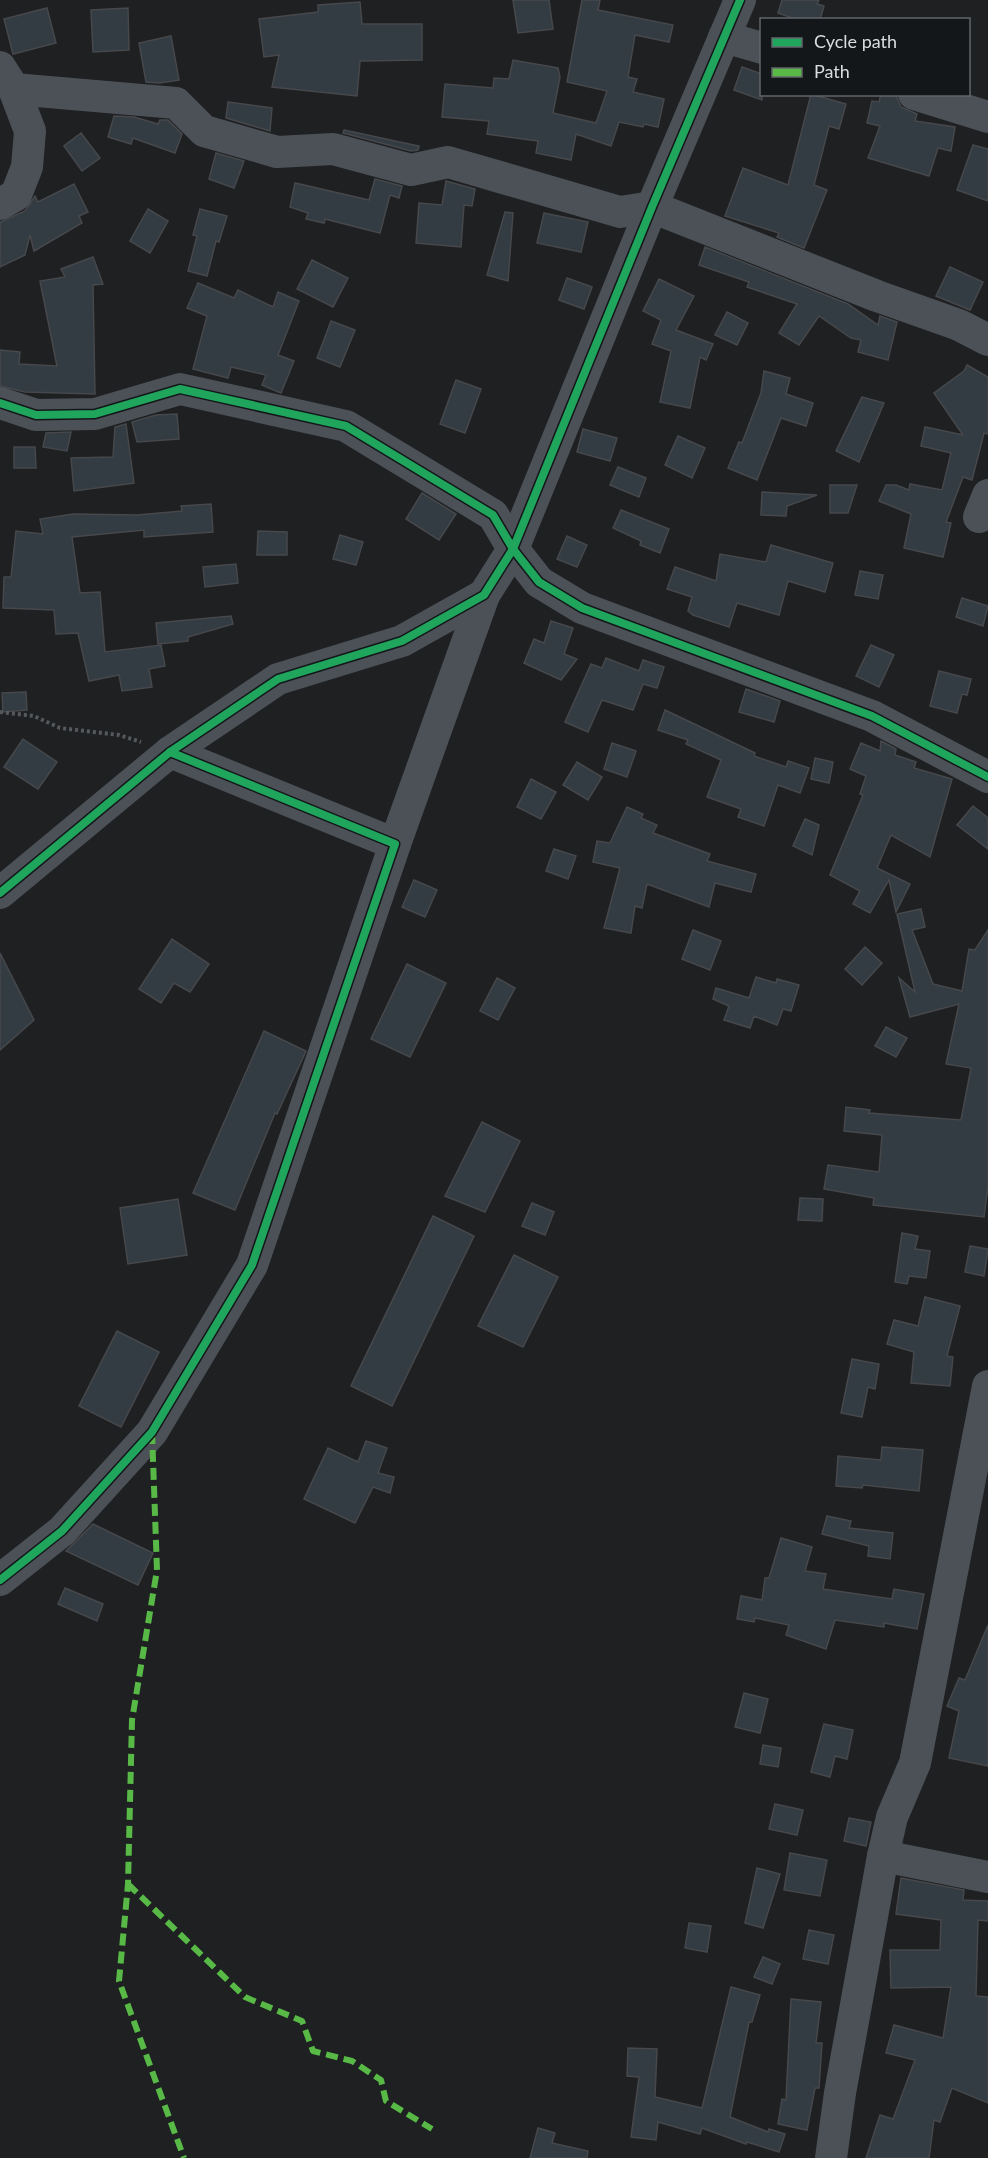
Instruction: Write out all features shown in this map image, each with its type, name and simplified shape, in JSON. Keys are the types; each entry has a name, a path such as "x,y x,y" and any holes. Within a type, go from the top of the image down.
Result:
{"street":[{"path":"0,1580 62,1531 153,1432 252,1265 395,844 484,595 513,549 651,207 740,0"},
{"path":"724,37 760,47"},
{"path":"7,78 176,103 204,131 277,152 333,149 411,170 448,162 620,212 651,207 877,296 959,325 988,340"},
{"path":"0,204 16,195 27,167 30,131 7,78"},
{"path":"920,96 988,117"},
{"path":"0,403 36,415 95,414 180,389 346,426 493,515 513,549 539,582 582,608 872,716 988,777"},
{"path":"0,893 170,752 278,679 402,641 484,595"},
{"path":"170,752 395,844"},
{"path":"831,2158 840,2093 883,1856 892,1817 915,1764 988,1386"},
{"path":"883,1856 988,1876"}],"path":[{"path":"0,712 34,716 60,728 119,735 170,752"}],"building":[{"path":"513,0 549,0 553,29 518,33"},
{"path":"582,0 600,0 598,10 673,25 669,42 635,35 628,77 637,79 633,92 664,99 658,127 644,124 643,127 619,122 611,146 576,134 571,160 536,153 538,141 487,134 489,121 442,117 445,84 493,88 494,78 509,79 513,60 558,68 560,77 553,113 596,123 607,91 567,82"},
{"path":"782,0 819,0 817,4 824,6 821,18 792,18 778,13"},
{"path":"360,2 362,24 422,24 422,60 360,61 357,96 272,87 279,55 264,57 259,19 318,12 318,5"},
{"path":"47,8 56,43 13,54 4,19"},
{"path":"128,8 129,50 93,52 91,10"},
{"path":"171,36 179,80 146,82 139,43"},
{"path":"742,67 760,73 762,100 734,90"},
{"path":"810,96 846,104 839,129 829,126 814,185 827,190 804,248 777,237 779,233 725,216 743,168 788,185"},
{"path":"880,96 896,96 901,107 917,114 915,121 955,127 951,151 938,148 929,176 868,158 880,126 867,123 872,101 879,102"},
{"path":"228,102 272,108 270,131 226,118"},
{"path":"114,116 134,117 158,124 160,120 168,120 182,134 175,153 133,138 131,144 108,137"},
{"path":"344,130 419,146 418,150 411,151 343,133"},
{"path":"81,133 100,158 82,171 64,146"},
{"path":"973,145 988,149 988,201 957,190"},
{"path":"216,153 244,161 234,188 209,179"},
{"path":"375,179 402,186 399,198 390,195 380,233 325,219 324,223 306,219 308,213 290,207 295,183 369,200"},
{"path":"446,181 475,189 472,206 464,205 461,247 416,243 419,203 442,205"},
{"path":"74,184 88,212 79,216 82,223 34,251 30,235 25,255 0,267 0,222 25,211 35,196 38,202"},
{"path":"148,209 168,221 150,253 130,241"},
{"path":"200,209 227,216 219,242 216,241 207,276 188,271 197,236 193,235"},
{"path":"505,212 513,213 508,281 487,275"},
{"path":"544,213 588,222 581,252 537,243"},
{"path":"705,247 848,304 878,325 880,316 897,322 888,360 858,352 861,340 851,338 819,316 799,345 779,333 797,304 747,287 749,282 699,265"},
{"path":"93,257 103,284 93,285 95,394 25,392 0,386 0,350 20,352 19,364 57,366 40,281 65,277 61,269"},
{"path":"312,260 348,278 333,307 297,289"},
{"path":"950,267 983,282 970,310 936,296"},
{"path":"567,278 592,287 584,309 559,300"},
{"path":"659,279 694,296 676,330 713,344 706,360 700,357 690,408 660,402 671,351 652,344 661,320 643,311"},
{"path":"198,283 234,298 238,290 273,307 278,292 299,301 278,355 294,361 281,393 262,385 266,375 231,367 228,378 193,369 207,316 187,308"},
{"path":"727,312 748,323 737,345 715,335"},
{"path":"331,321 355,330 340,367 317,358"},
{"path":"967,365 988,377 988,434 984,433 972,480 963,477 946,522 951,523 943,557 904,548 911,514 879,501 886,485 896,485 909,490 910,484 942,490 951,453 921,446 925,427 963,435 934,393 964,371"},
{"path":"764,371 790,378 786,394 813,403 806,426 781,418 757,480 728,468 739,442 742,443 761,393"},
{"path":"456,380 481,389 465,433 440,424"},
{"path":"862,397 884,403 859,462 836,451"},
{"path":"177,414 179,439 137,442 132,422 156,415"},
{"path":"126,424 134,483 74,491 71,458 113,457 115,427"},
{"path":"583,429 617,438 610,461 577,452"},
{"path":"71,432 67,451 43,447 46,433"},
{"path":"678,436 705,448 692,478 665,465"},
{"path":"14,447 35,447 36,468 14,468"},
{"path":"618,467 646,478 639,497 610,485"},
{"path":"830,485 857,485 848,513 830,513"},
{"path":"762,492 817,495 787,506 786,516 761,515"},
{"path":"422,493 456,514 439,540 406,519"},
{"path":"211,504 213,532 144,537 144,530 72,537 80,593 100,592 105,652 161,645 165,666 149,669 152,687 122,691 119,675 89,681 78,633 56,634 54,610 3,608 4,577 11,577 16,531 43,534 40,519 73,514 137,515 182,511 181,506"},
{"path":"621,510 669,529 660,553 640,545 641,541 613,528"},
{"path":"258,531 287,532 287,555 257,555"},
{"path":"340,535 363,542 356,565 333,559"},
{"path":"567,536 587,545 577,567 557,559"},
{"path":"771,545 833,563 825,592 788,581 779,615 737,603 729,627 693,615 688,611 692,597 667,589 675,567 716,581 720,554 766,562"},
{"path":"236,564 238,583 205,587 203,567"},
{"path":"860,571 883,575 878,599 855,595"},
{"path":"962,598 988,606 983,626 956,617"},
{"path":"231,616 233,624 188,637 188,641 158,644 156,623"},
{"path":"551,621 573,628 564,654 577,659 561,680 524,663 534,639 544,643"},
{"path":"871,645 894,655 879,687 856,676"},
{"path":"606,658 639,671 643,660 664,667 657,688 643,684 633,710 602,700 588,732 565,722 591,664 602,668"},
{"path":"939,671 971,679 967,695 962,694 957,713 930,706"},
{"path":"746,689 780,701 774,722 739,712"},
{"path":"26,692 27,710 3,712 2,693"},
{"path":"665,710 755,753 754,756 786,767 788,761 809,768 800,793 778,785 764,826 738,817 741,809 707,797 721,760 686,744 688,740 658,730"},
{"path":"23,739 57,762 38,789 4,767"},
{"path":"881,741 896,749 895,755 916,762 914,768 952,779 930,857 891,835 877,868 910,884 896,912 889,880 870,913 853,904 860,891 830,875 863,795 860,794 866,776 850,769 861,743 880,751"},
{"path":"612,743 636,751 627,777 604,769"},
{"path":"815,758 833,762 829,783 811,779"},
{"path":"577,762 602,777 588,800 563,785"},
{"path":"531,779 556,792 541,819 517,807"},
{"path":"973,806 988,818 988,849 957,825"},
{"path":"627,807 643,814 641,818 657,825 653,833 710,854 707,861 756,874 751,892 715,883 709,907 647,884 642,908 635,906 631,933 604,928 620,868 593,862 597,841 610,843"},
{"path":"805,819 819,825 812,855 793,846"},
{"path":"554,849 576,856 568,879 546,871"},
{"path":"414,880 437,890 425,917 402,907"},
{"path":"921,909 925,927 912,930 933,984 962,991 969,949 975,950 988,930 988,1186 984,1217 873,1205 874,1198 824,1189 828,1165 879,1172 882,1135 844,1131 846,1107 870,1110 869,1113 961,1120 971,1068 946,1064 959,1004 910,1017 899,978 915,992 897,914"},
{"path":"693,930 721,941 710,970 682,959"},
{"path":"172,939 209,964 190,992 174,983 161,1003 139,989"},
{"path":"865,947 882,963 862,985 845,969"},
{"path":"0,953 34,1020 0,1050"},
{"path":"407,964 446,983 410,1057 371,1039"},
{"path":"756,977 776,983 777,979 799,985 791,1011 783,1009 777,1025 754,1016 750,1028 724,1020 729,1006 713,999 716,988 749,998"},
{"path":"497,978 515,988 498,1020 480,1011"},
{"path":"886,1027 907,1038 896,1057 875,1046"},
{"path":"264,1031 306,1051 277,1114 275,1113 235,1210 193,1193"},
{"path":"482,1122 520,1141 485,1212 445,1196"},
{"path":"800,1198 823,1199 822,1221 798,1220"},
{"path":"178,1199 187,1255 128,1264 120,1208"},
{"path":"532,1203 554,1212 545,1235 522,1226"},
{"path":"433,1216 474,1236 392,1406 351,1386"},
{"path":"902,1233 918,1236 915,1249 930,1251 926,1278 909,1276 907,1284 895,1282"},
{"path":"970,1246 988,1249 984,1276 965,1272"},
{"path":"514,1255 558,1277 523,1347 478,1326"},
{"path":"925,1297 960,1306 947,1356 953,1357 950,1386 911,1383 914,1352 887,1344 894,1320 918,1326"},
{"path":"117,1331 159,1352 121,1427 79,1406"},
{"path":"852,1359 879,1364 875,1389 868,1387 862,1417 841,1413"},
{"path":"366,1441 387,1448 378,1473 394,1477 390,1493 373,1487 355,1523 304,1499 328,1448 358,1462"},
{"path":"882,1447 923,1450 919,1491 863,1485 862,1488 836,1486 838,1456 881,1460"},
{"path":"827,1516 851,1521 849,1528 893,1533 890,1559 868,1556 869,1546 822,1534"},
{"path":"93,1524 153,1553 138,1585 66,1551"},
{"path":"781,1538 812,1547 805,1571 826,1574 823,1589 892,1599 894,1589 924,1594 917,1629 884,1623 884,1627 835,1620 826,1649 786,1635 789,1625 755,1618 754,1622 737,1619 741,1596 762,1600 765,1578 769,1578"},
{"path":"65,1588 103,1604 97,1621 58,1604"},
{"path":"988,1625 988,1766 949,1758 959,1711 947,1706 959,1678 965,1680"},
{"path":"744,1693 768,1699 760,1733 735,1727"},
{"path":"824,1724 853,1730 847,1759 835,1756 830,1777 811,1772"},
{"path":"763,1745 781,1748 778,1767 760,1764"},
{"path":"775,1804 803,1810 797,1835 769,1829"},
{"path":"849,1818 871,1822 866,1846 844,1841"},
{"path":"790,1853 827,1860 820,1896 784,1890"},
{"path":"757,1868 780,1874 763,1928 745,1923"},
{"path":"901,1878 964,1890 963,1900 988,1901 988,1921 978,1920 976,1996 988,1997 988,2103 952,2088 940,2122 934,2120 929,2158 866,2158 880,2115 893,2119 915,2060 886,2053 894,2025 943,2038 951,1987 891,1988 890,1950 940,1950 941,1920 896,1914"},
{"path":"689,1923 711,1926 707,1952 685,1948"},
{"path":"809,1930 834,1935 828,1964 803,1959"},
{"path":"763,1957 780,1964 772,1984 754,1977"},
{"path":"731,1987 760,1995 752,2022 749,2022 730,2117 768,2132 769,2129 785,2134 779,2152 747,2142 746,2144 702,2128 700,2134 658,2122 656,2140 631,2137 639,2077 627,2076 628,2048 657,2049 655,2097 702,2108"},
{"path":"791,1999 821,2002 816,2043 822,2043 819,2088 815,2088 807,2130 778,2124 782,2099 786,2100"},
{"path":"538,2128 555,2133 552,2143 588,2151 587,2158 530,2158"}],"marked path":[{"path":"152,1432 157,1570 132,1720 128,1884 119,1981 184,2158"},
{"path":"128,1884 245,1997 302,2021 313,2051 352,2061 381,2080 386,2101 432,2129"}],"cycle path":[{"path":"0,893 170,752 278,679 402,641 484,595 513,549 652,207 740,0"},
{"path":"0,403 36,415 95,414 180,389 346,426 493,515 513,549 539,582 582,608 872,716 988,777"},
{"path":"0,1580 62,1531 152,1432 252,1265 395,844 170,752"}]}
